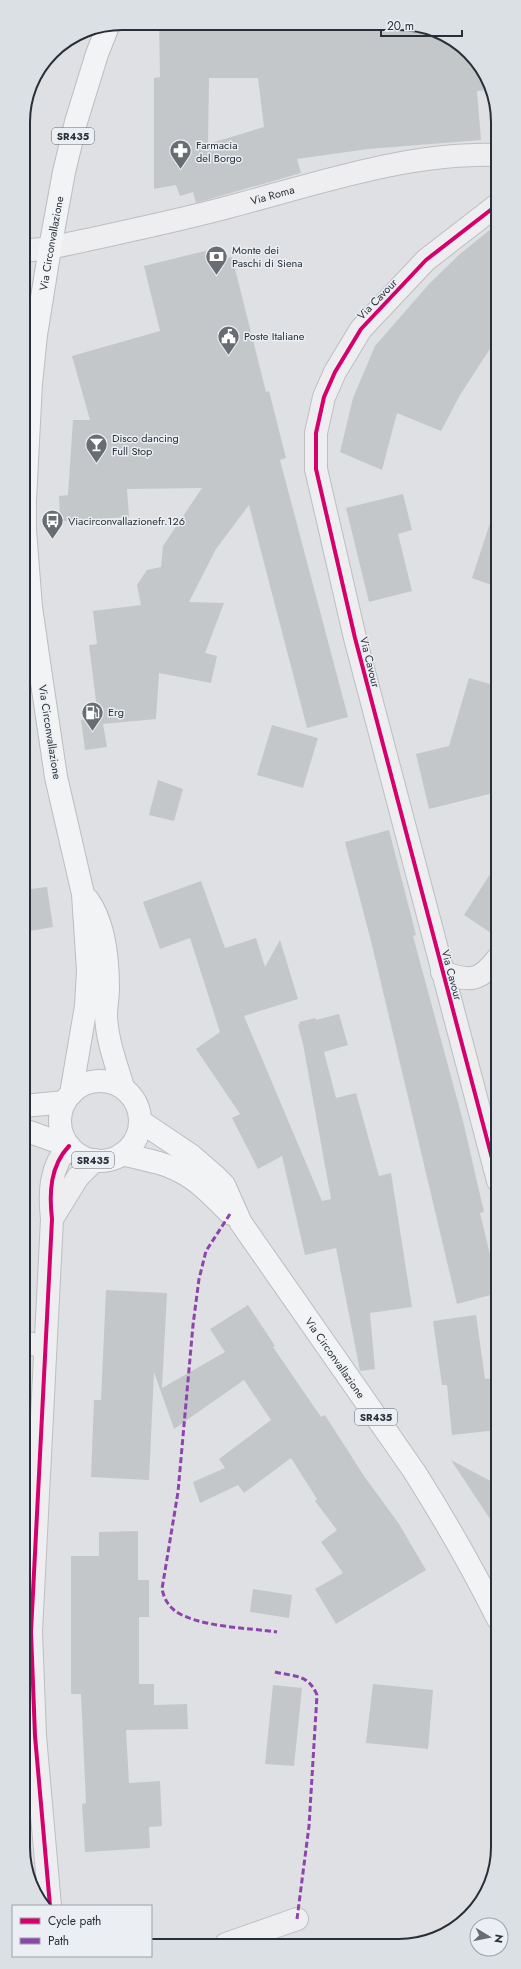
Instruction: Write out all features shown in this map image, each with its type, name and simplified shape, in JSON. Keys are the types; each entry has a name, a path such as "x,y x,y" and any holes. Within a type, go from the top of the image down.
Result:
{"main road":[{"name":"Via Circonvallazione","path":"30,408 36,335 64,172 76,122 97,54 106,32"},
{"name":"Via Circonvallazione","path":"30,594 53,754 83,894 88,970 86,1006 68,1098 61,1120 65,1138 69,1146"},
{"name":"Via Circonvallazione","path":"83,894 95,910 104,938 108,988 106,1015 108,1029 123,1087 135,1101 140,1121 192,1156 224,1186 241,1223 414,1471 465,1553 491,1605"},
{"path":"30,1105 68,1098 84,1084 108,1081 123,1087"},
{"name":"SR435","path":"69,1146 81,1155 95,1160 104,1160 122,1154 137,1136 140,1121"},
{"path":"30,1132 69,1146"},
{"name":"Via Circonvallazione","path":"122,1154 158,1162 182,1172 208,1191 241,1223"}],"street":[{"name":"Via Roma","path":"30,250 50,248 235,206 329,179 424,160 481,155 491,156"},
{"name":"Via Cavour","path":"491,210 426,260 361,329 335,372 324,397 316,433 316,469 355,638 491,1155"},
{"path":"442,972 464,979 480,976 491,967"},
{"path":"50,1904 33,1705 31,1632 52,1219 50,1203 52,1178 58,1160 69,1146"},
{"path":"52,1219 78,1177 95,1160"},
{"path":"30,1344 45,1348"},
{"path":"240,1939 297,1919"}],"building":[{"path":"159,30 372,30 389,32 389,30 405,30 423,33 445,42 460,53 468,61 481,81 485,90 477,91 481,140 368,149 297,159 301,173 196,203 193,192 180,196 176,185 154,189 154,78 160,77","holes":["209,78 258,78 264,127 208,144"]},
{"path":"491,229 491,347 460,395 441,431 397,413 382,470 340,452 353,398 375,346 429,284 460,254"},
{"path":"213,249 216,261 232,257 266,392 269,391 286,458 280,460 348,717 307,728 249,505 216,549 189,602 224,603 205,653 217,656 211,683 159,673 156,719 103,724 107,747 85,750 81,720 98,717 89,645 97,644 93,611 141,605 137,585 147,570 161,567 163,546 202,488 127,489 129,517 60,521 59,496 68,495 73,420 90,420 72,356 160,331 144,266"},
{"path":"403,494 412,530 398,534 412,591 369,602 346,508"},
{"path":"491,520 491,585 472,578"},
{"path":"469,678 491,684 491,794 429,809 416,754 449,746"},
{"path":"272,725 318,738 303,788 257,775"},
{"path":"158,780 183,789 174,821 149,815"},
{"path":"389,830 416,935 413,936 463,1121 484,1212 480,1213 491,1259 491,1295 457,1304 372,945 345,842"},
{"path":"491,872 491,933 464,915"},
{"path":"201,881 225,948 256,938 265,967 280,940 298,999 244,1016 322,1201 331,1199 303,1044 298,1025 300,1024 299,1022 315,1018 316,1020 339,1014 348,1045 324,1052 336,1098 356,1093 379,1176 391,1173 412,1307 370,1313 375,1369 360,1371 336,1248 305,1255 282,1156 258,1169 232,1118 240,1114 196,1049 220,1032 190,938 160,949 143,902"},
{"path":"47,887 53,927 30,931 30,889"},
{"path":"106,1290 167,1293 162,1388 225,1352 210,1329 248,1305 275,1346 273,1347 321,1417 325,1415 364,1476 399,1524 426,1570 336,1624 315,1589 343,1573 321,1542 337,1530 315,1501 317,1499 291,1458 244,1493 238,1485 200,1503 193,1482 225,1468 219,1459 271,1420 244,1380 174,1429 154,1372 149,1480 91,1477 94,1400 101,1400"},
{"path":"476,1315 485,1379 491,1379 491,1431 452,1435 447,1385 442,1385 433,1321"},
{"path":"451,1460 491,1481 491,1520"},
{"path":"138,1531 138,1580 149,1580 149,1617 139,1617 139,1684 154,1684 154,1705 187,1704 188,1729 126,1730 129,1783 160,1781 162,1826 149,1827 150,1848 85,1852 82,1804 86,1803 81,1694 71,1694 71,1556 99,1556 99,1532"},
{"path":"253,1589 292,1595 289,1618 250,1612"},
{"path":"373,1684 433,1690 428,1749 366,1743"},
{"path":"273,1685 302,1688 294,1766 265,1764"}],"marked path":[{"path":"230,1214 206,1251 199,1279 193,1325 178,1492 162,1589 169,1605 183,1616 223,1626 277,1632"},
{"path":"275,1672 295,1676 305,1680 310,1683 317,1695 309,1826 297,1919"}],"cycle path":[{"path":"491,210 426,260 361,329 335,372 324,397 316,433 316,469 355,638 491,1154"},
{"path":"50,1904 35,1736 31,1632 52,1219 51,1190 54,1171 58,1162 69,1146"}],"place":[{"name":"Farmacia del Borgo","path":"180,170"},
{"name":"Monte dei Paschi di Siena","path":"216,276"},
{"name":"Poste Italiane","path":"228,356"},
{"name":"Disco dancing Full Stop","path":"97,464"},
{"name":"Viacirconvallazionefr.126","path":"53,540"},
{"name":"Erg","path":"92,732"}]}
